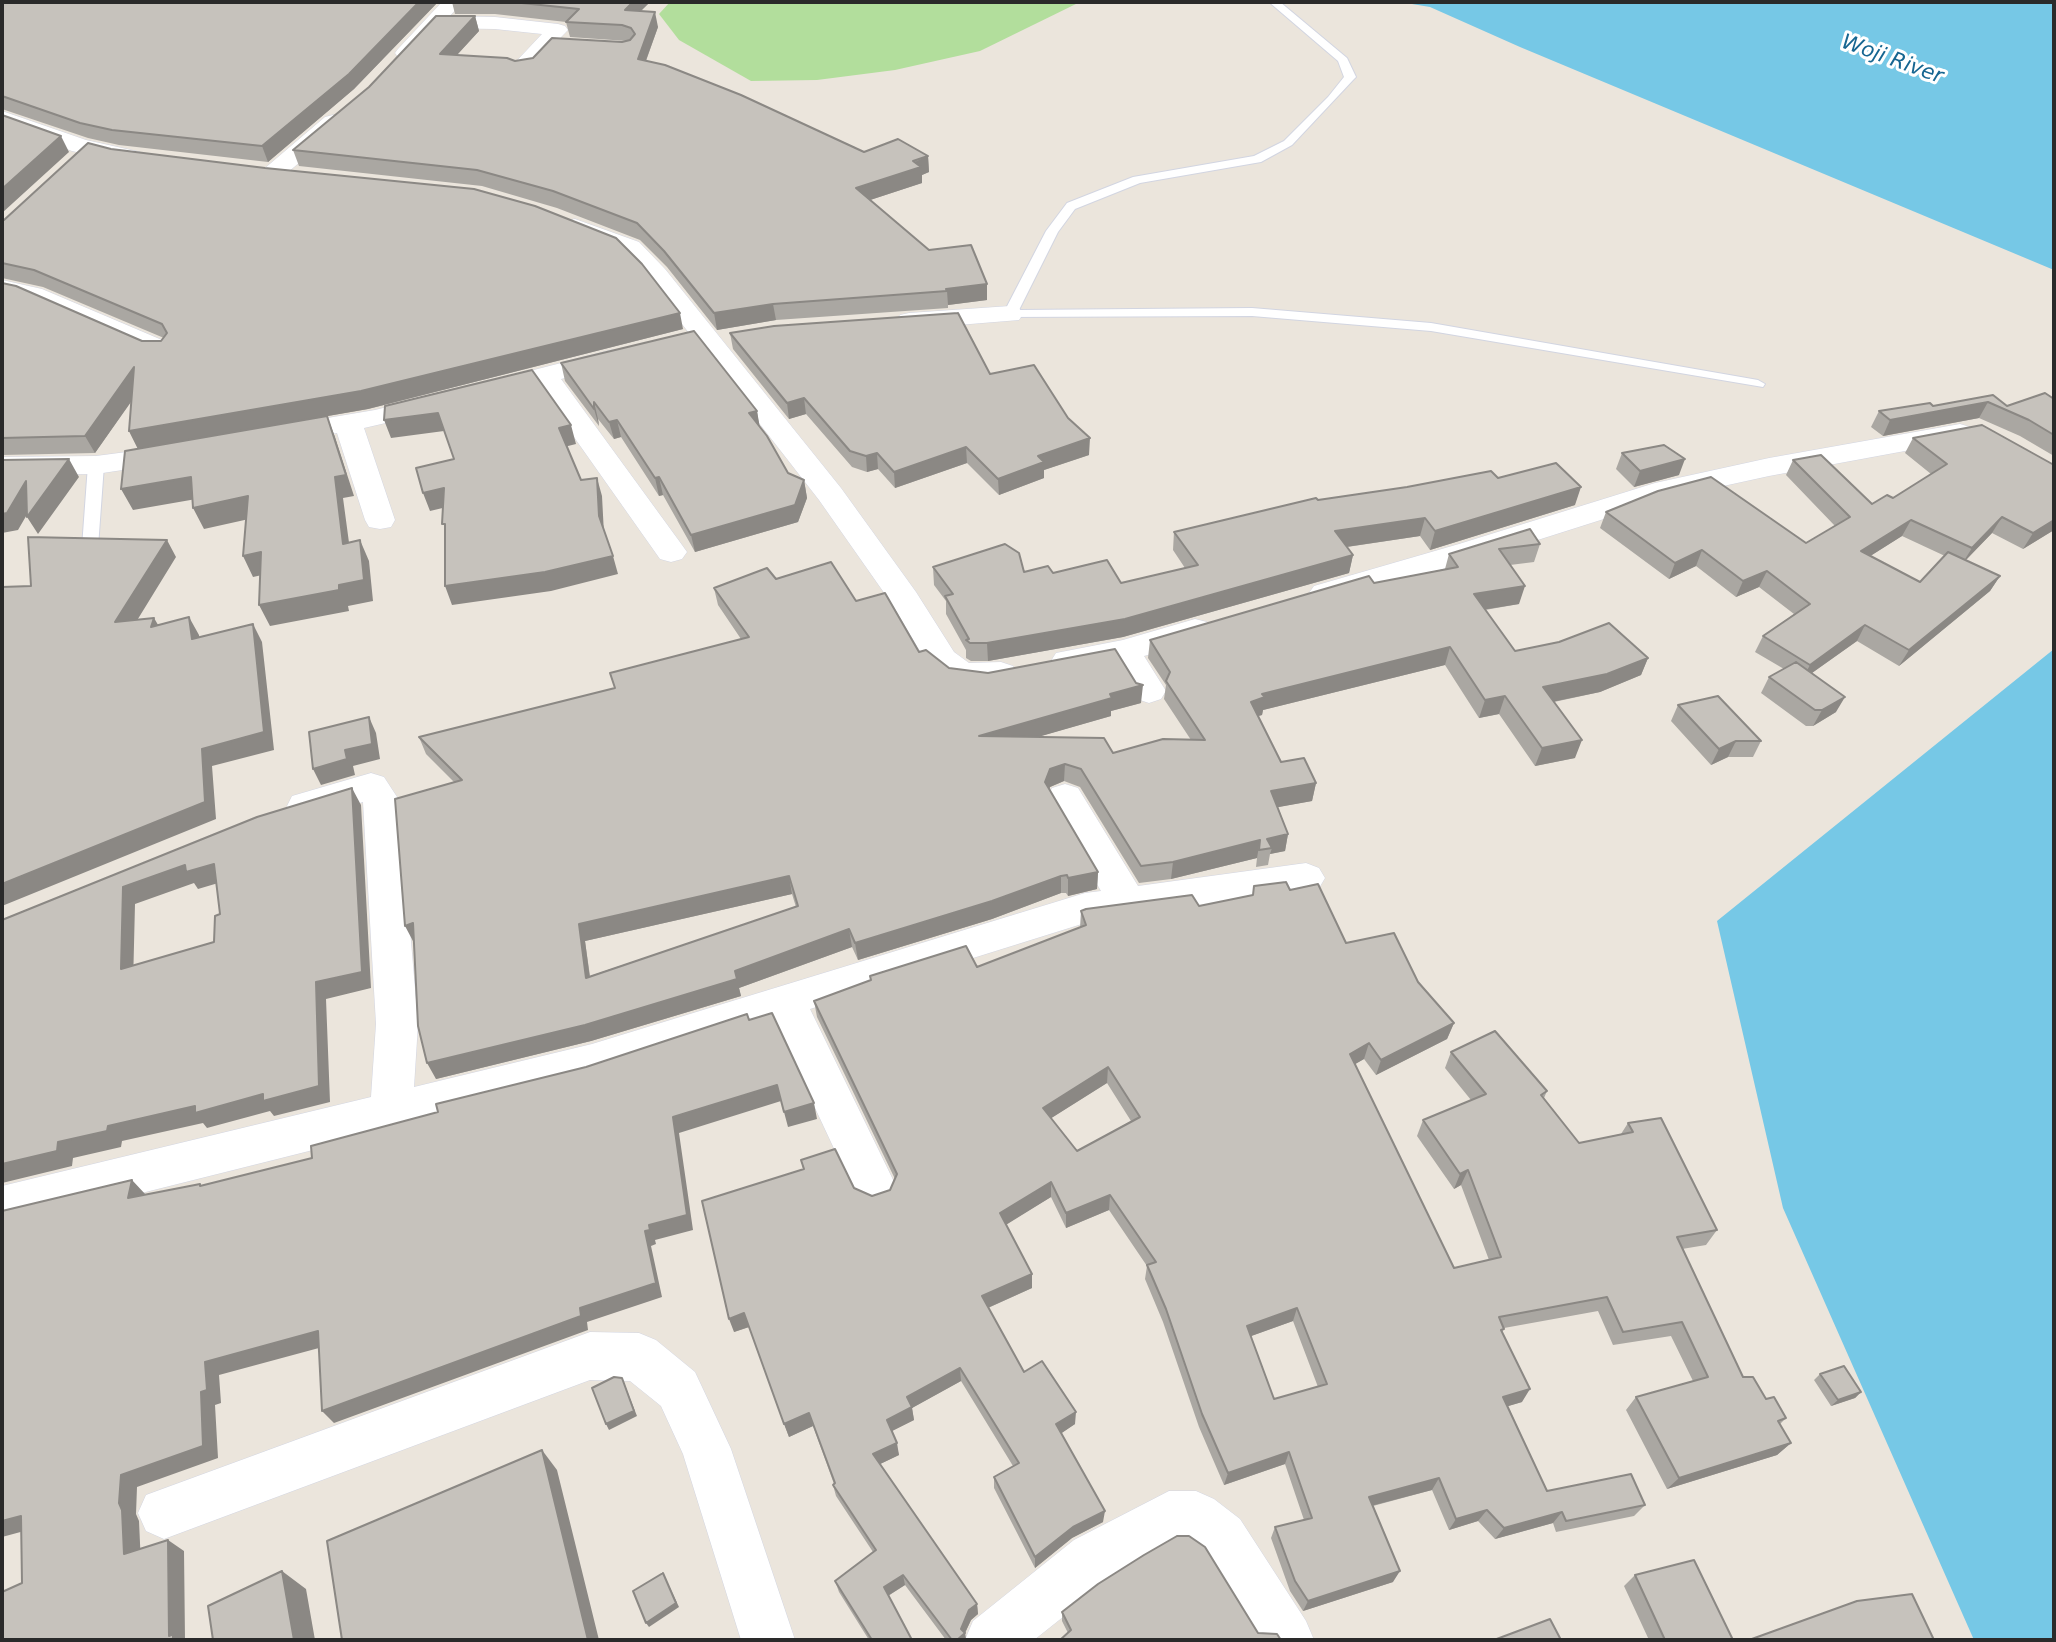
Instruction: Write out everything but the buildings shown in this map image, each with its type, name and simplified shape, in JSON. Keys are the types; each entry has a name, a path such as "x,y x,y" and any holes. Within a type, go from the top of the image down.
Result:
{"street":[{"path":"393,67 452,2"},
{"path":"433,22 555,27 558,30 556,34 520,68"},
{"path":"546,44 573,46"},
{"path":"272,174 354,104"},
{"path":"2,118 90,149 157,160"},
{"path":"70,166 90,149"},
{"path":"246,171 298,176"},
{"path":"548,215 630,247 707,339 837,505 905,599 942,660 962,675 988,676 1124,651 1217,624"},
{"path":"2,288 33,294 160,349"},
{"path":"878,323 1010,314"},
{"path":"256,440 348,423 638,352"},
{"path":"545,376 671,552"},
{"path":"348,423 380,520"},
{"path":"1297,601 1470,551 1667,489 1769,467 1978,429 1991,434"},
{"path":"2,466 96,465 204,449"},
{"path":"1124,651 1149,691"},
{"path":"266,818 371,786 381,800 397,1024 391,1111"},
{"path":"1065,797 1127,900"},
{"path":"2,1208 593,1062 1085,908 1127,900 1306,878"},
{"path":"785,1000 875,1188"},
{"path":"164,1513 590,1356 639,1357 678,1389 706,1449 768,1640"},
{"path":"992,1640 1093,1559 1169,1517 1196,1517 1222,1537 1287,1640"}],"lane":[{"path":"1274,2 1343,60 1350,77 1332,99 1288,143 1257,159 1137,180 1071,206 1052,231 1010,314 1252,312 1431,327 1758,384"},
{"path":"90,547 96,465"}],"green space":[{"path":"670,2 1080,2 980,51 895,70 817,80 751,81 679,40 659,14"}],"water":[{"name":"Woji River","path":"1400,2 2054,2 2054,270 1430,7"},
{"path":"2054,649 2054,1640 1974,1640 1783,1208 1717,921"}]}
